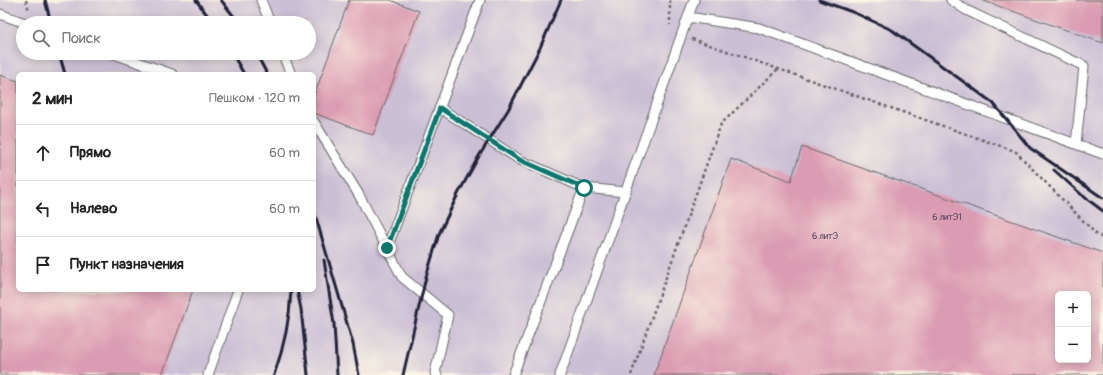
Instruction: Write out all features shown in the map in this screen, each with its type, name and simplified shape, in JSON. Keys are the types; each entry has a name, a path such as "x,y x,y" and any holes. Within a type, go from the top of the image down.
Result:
{"lane":[{"path":"261,0 267,16"},
{"path":"387,248 480,0"},
{"path":"560,375 694,0"},
{"path":"952,0 966,10 1084,66 1076,144"},
{"path":"0,14 16,20"},
{"path":"688,17 759,28 1103,154"},
{"path":"131,60 166,72"},
{"path":"285,60 290,72"},
{"path":"440,108 520,160 584,188 626,192"},
{"path":"316,125 359,195 402,277 448,314 435,373 437,375"},
{"path":"513,375 584,188"},
{"path":"208,375 237,292"}],"path":[{"path":"670,0 670,30 682,36 1015,151 1097,235 1103,238"},
{"path":"631,375 721,124 778,69"}],"shaded area":[{"path":"0,0 1103,0 1103,375 0,375"}],"building":[{"path":"349,0 390,0 419,11 373,135 316,114 316,91"},
{"path":"981,0 1103,0 1103,43"},
{"path":"0,75 16,80 16,292 192,292 162,375 0,375"},
{"path":"802,147 1103,253 1103,375 654,375 731,159 791,181"}],"railway":[{"path":"45,0 49,16"},
{"path":"196,0 208,16"},
{"path":"221,0 234,16"},
{"path":"403,375 426,277 439,234 458,194 479,156 508,110 539,50 561,0"},
{"path":"819,0 855,13 892,30 993,103 1030,148 1103,198"},
{"path":"61,60 64,72"},
{"path":"236,60 243,72"},
{"path":"260,60 266,72"},
{"path":"1054,170 1083,196 1103,211"},
{"path":"316,218 353,344 359,375"},
{"path":"324,260 334,324 337,375"},
{"path":"274,375 286,333 291,292"},
{"path":"297,292 301,309 308,375"}],"route":[{"path":"387,248 440,108 520,160 584,188"}]}
